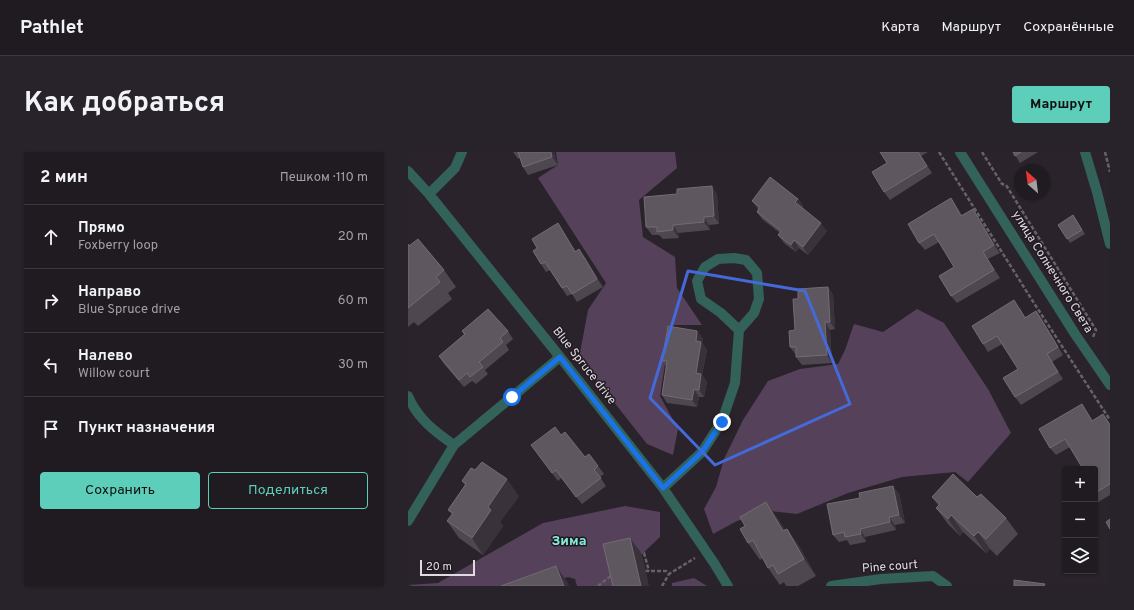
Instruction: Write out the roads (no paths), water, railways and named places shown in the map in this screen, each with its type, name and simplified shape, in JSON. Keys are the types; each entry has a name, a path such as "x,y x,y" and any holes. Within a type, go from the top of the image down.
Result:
{"street":[{"path":"429,194 456,168 462,152"},
{"name":"улица Солнечного Света","path":"960,152 1075,334 1110,385"},
{"path":"1085,152 1110,244"},
{"name":"Blue Spruce drive","path":"408,171 429,194 663,488 728,586"},
{"path":"663,488 702,452 722,422 735,383 739,330 754,313 759,299 757,273 746,260 734,258 718,259 704,267 697,281 701,299 721,313 739,330"},
{"path":"408,521 454,445 560,357"},
{"path":"408,396 411,404 426,424 454,445"},
{"name":"Pine court","path":"831,586 882,583 933,576 947,586"}],"district":[{"name":"Зима","path":"569,541"}]}
